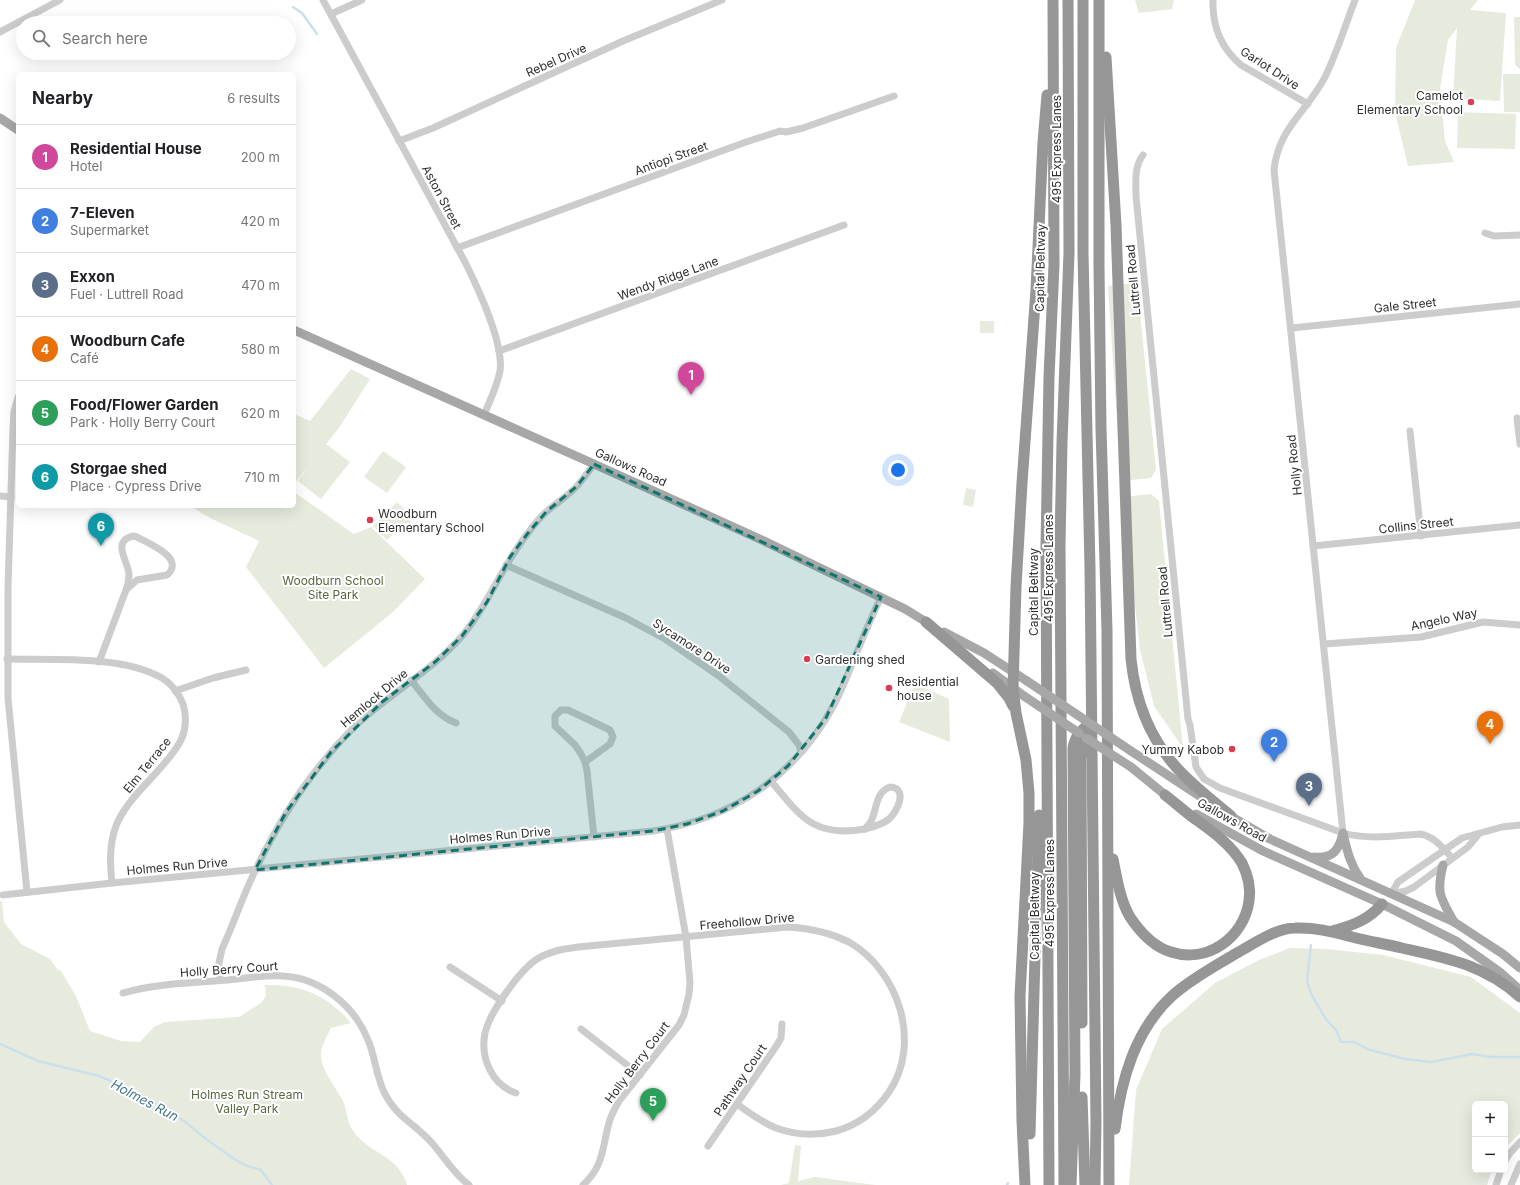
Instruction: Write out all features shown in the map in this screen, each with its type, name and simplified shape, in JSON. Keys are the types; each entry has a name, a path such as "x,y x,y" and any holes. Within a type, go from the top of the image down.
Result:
{"highway":[{"name":"Capital Beltway","path":"1049,1185 1046,547 1049,377 1054,266 1053,0"},
{"name":"495 Express Lanes","path":"1064,1185 1060,545 1062,435 1069,253 1068,0"},
{"path":"1083,0 1083,246 1090,576 1096,1122 1095,1185"},
{"path":"1100,0 1110,104 1116,226 1131,659 1133,679 1137,696 1146,720 1159,745 1176,767 1231,816"},
{"path":"1100,0 1101,429 1107,630 1109,1185"},
{"path":"1027,1185 1022,1121 1020,996 1029,830 1029,793 1026,760 1016,713 1013,688 1016,587 1037,278 1043,142 1054,24"},
{"path":"1027,1185 1040,797 1046,547"},
{"path":"926,622 997,683 1008,698 1016,713"},
{"path":"1085,1185 1082,1110 1083,938 1076,738 1082,736 1090,723"},
{"path":"1071,1185 1075,1074 1077,751"},
{"path":"1108,836 1125,907 1130,917 1147,937 1164,949 1180,954 1201,954 1223,944 1232,937 1242,925 1248,913 1250,892 1246,872 1235,853 1224,840 1165,795"},
{"path":"1331,931 1358,923 1367,918 1382,904"},
{"path":"1109,1185 1115,1125 1124,1078 1141,1035 1149,1022 1173,996 1213,968 1260,940 1284,930 1294,928 1331,931 1454,960 1469,965 1499,980 1520,997"}],"main road":[{"path":"0,118 16,129"},
{"name":"Gallows Road","path":"296,331 762,540 905,609 952,638 984,653 1131,751 1231,816 1270,839 1454,922 1498,950 1520,968"},
{"name":"Gallows Road","path":"952,638 1024,696 1082,736 1131,767 1165,795 1215,826 1257,848 1382,904 1456,941 1501,972 1520,990"},
{"path":"1306,855 1316,857 1330,856 1340,845 1343,833"},
{"path":"1343,833 1349,860 1360,879"},
{"path":"1443,865 1439,891 1454,922"},
{"path":"1382,904 1391,894"}],"street":[{"path":"30,16 60,0"},
{"name":"Aston Street","path":"323,0 400,140 472,277 495,334 499,350 500,366 497,384 484,415"},
{"path":"331,14 362,0"},
{"name":"Rebel Drive","path":"400,140 440,125 616,44 722,0"},
{"name":"Garlot Drive","path":"1213,0 1216,31 1223,45 1233,58 1241,65 1308,104"},
{"name":"Holly Road","path":"1343,833 1292,328 1274,170 1277,152 1283,137 1308,104 1325,76 1355,0"},
{"path":"0,32 16,23"},
{"name":"Antiopi Street","path":"457,248 746,142 780,131 786,132 803,128 894,96"},
{"name":"Luttrell Road","path":"1143,155 1138,161 1136,172 1136,196 1177,619 1188,719 1196,767 1204,778 1220,788 1355,837 1374,838 1420,834 1426,835 1452,858"},
{"name":"Wendy Ridge Lane","path":"499,350 844,225"},
{"path":"1485,234 1494,236 1520,236"},
{"name":"Gale Street","path":"1292,328 1520,304"},
{"path":"16,404 13,428 11,497 8,698 26,892"},
{"path":"1517,418 1520,444"},
{"path":"1410,431 1421,536"},
{"name":"Hemlock Drive","path":"220,980 219,963 222,949 255,870 286,812 318,767 356,725 382,702 440,658 462,636 487,602 515,549 546,512 577,486 594,464"},
{"path":"0,496 11,497"},
{"name":"Collins Street","path":"1314,546 1520,525"},
{"path":"99,662 129,580 129,573 122,550 124,541 128,538 138,537 169,556 173,565 167,575 137,580 126,590"},
{"name":"Sycamore Drive","path":"506,565 626,618 666,639 719,676 789,732 797,741 801,752"},
{"name":"Holmes Run Drive","path":"2,895 112,883 594,837 667,829 687,824 723,811 742,801 772,781 801,752 814,736 835,703 881,597"},
{"name":"Angelo Way","path":"1324,644 1421,638 1483,622 1520,625"},
{"name":"Elm Terrace","path":"8,659 99,662 151,673 164,679 175,691 184,707 185,717 182,736 171,756 125,810 118,821 110,851 112,883"},
{"path":"175,691 213,678 246,670"},
{"path":"412,680 436,711 444,718 456,723"},
{"path":"585,762 610,744 613,740 612,733 610,730 568,710 561,710 555,716 554,726 575,745 585,762 594,837"},
{"path":"772,781 797,812 807,820 818,827 839,832 865,829 884,823 895,813 900,800 900,793 898,789 890,787 882,791 876,804 873,818 865,829"},
{"path":"1391,894 1398,882 1462,838 1478,835 1498,828 1520,825"},
{"name":"Holly Berry Court","path":"583,1185 593,1174 601,1158 605,1147 609,1124 614,1111 620,1101 674,1032 684,1015 689,994 690,983 686,937 667,829"},
{"path":"1391,894 1406,891 1414,887 1468,847 1478,835"},
{"name":"Freehollow Drive","path":"516,1093 503,1087 491,1072 486,1062 484,1052 485,1035 491,1018 520,974 538,958 552,952 578,947 787,927 803,928 827,933 848,942 873,961 889,983 901,1010 904,1038 904,1053 898,1075 884,1099 875,1109 862,1119 845,1128 827,1133 814,1134 784,1131 767,1124 737,1104"},
{"path":"450,967 502,1001"},
{"name":"Holly Berry Court","path":"123,993 152,986 254,977 284,976 298,978 312,983 335,996 350,1010 363,1029 381,1084 390,1102 406,1120 432,1142 456,1173 469,1185"},
{"name":"Pathway Court","path":"708,1146 777,1045 781,1038 782,1024"},
{"path":"581,1029 640,1075"},
{"path":"1508,1156 1520,1142"},
{"path":"1511,1185 1520,1164"},
{"path":"1496,1185 1500,1173"}],"highlighted area":[{"path":"594,464 881,597 826,718 788,766 758,791 723,811 687,824 653,831 255,870 286,812 331,752 382,702 435,662 462,636 487,602 510,557 528,533 546,512 577,486"}],"green space":[{"path":"1135,0 1174,0 1172,9 1139,13"},
{"path":"1415,0 1478,0 1470,10 1506,13 1500,101 1453,98 1457,28 1448,40 1440,89 1445,141 1454,162 1408,166 1395,112 1396,48"},
{"path":"1514,17 1520,17 1520,69 1515,65"},
{"path":"1503,74 1520,74 1520,112 1504,112"},
{"path":"1458,112 1516,114 1515,149 1457,148"},
{"path":"1137,283 1156,470 1151,478 1121,481 1108,286"},
{"path":"980,321 994,321 994,333 980,333"},
{"path":"351,369 370,379 339,428 326,444 350,462 321,499 298,481 309,466 296,482 296,415 310,421"},
{"path":"383,451 406,467 387,493 364,477"},
{"path":"966,488 976,490 973,507 963,505"},
{"name":"Woodburn School Site Park","path":"296,493 354,534 371,527 425,579 393,612 324,668 246,567 259,541 210,518 193,508 296,508"},
{"path":"1151,494 1159,501 1183,748 1154,706 1140,650 1123,497"},
{"path":"397,502 409,514 411,524 400,534 396,531 387,540 373,526"},
{"path":"915,684 949,699 950,742 899,722"},
{"name":"Holmes Run Stream Valley Park","path":"0,901 2,901 4,922 21,944 50,959 58,970 61,971 76,996 90,1031 121,1041 140,1042 154,1027 165,1022 239,1017 261,1003 266,996 265,985 278,985 302,989 323,998 342,1013 351,1023 331,1028 324,1042 321,1053 324,1069 344,1103 354,1132 365,1143 386,1157 398,1168 407,1185 0,1185"},
{"path":"1290,948 1327,949 1383,955 1471,977 1520,1013 1520,1133 1508,1145 1508,1101 1472,1101 1472,1173 1491,1173 1487,1185 1129,1185 1136,1090 1162,1029 1215,983 1259,960"},
{"path":"795,1145 801,1146 798,1181 815,1177 875,1185 781,1185 789,1183"}],"waterway":[{"path":"293,7 302,13 317,34"},
{"path":"1311,945 1307,981 1311,994 1326,1019 1336,1030 1341,1042 1354,1042 1370,1050 1405,1059 1431,1062 1473,1054 1490,1057 1520,1057"},
{"name":"Holmes Run","path":"0,1044 38,1061 99,1076 138,1093 184,1121 234,1159 245,1165 261,1170 272,1185"}],"place":[{"name":"Camelot Elementary School","path":"1471,102"},
{"name":"Residential House","path":"691,395"},
{"name":"Woodburn Elementary School","path":"370,520"},
{"name":"Storgae shed","path":"101,546"},
{"name":"Gardening shed","path":"807,659"},
{"name":"Residential house","path":"889,688"},
{"name":"Woodburn Cafe","path":"1490,744"},
{"name":"Yummy Kabob","path":"1232,749"},
{"name":"7-Eleven","path":"1274,762"},
{"name":"Exxon","path":"1309,806"},
{"name":"Food/Flower Garden","path":"653,1121"}]}
